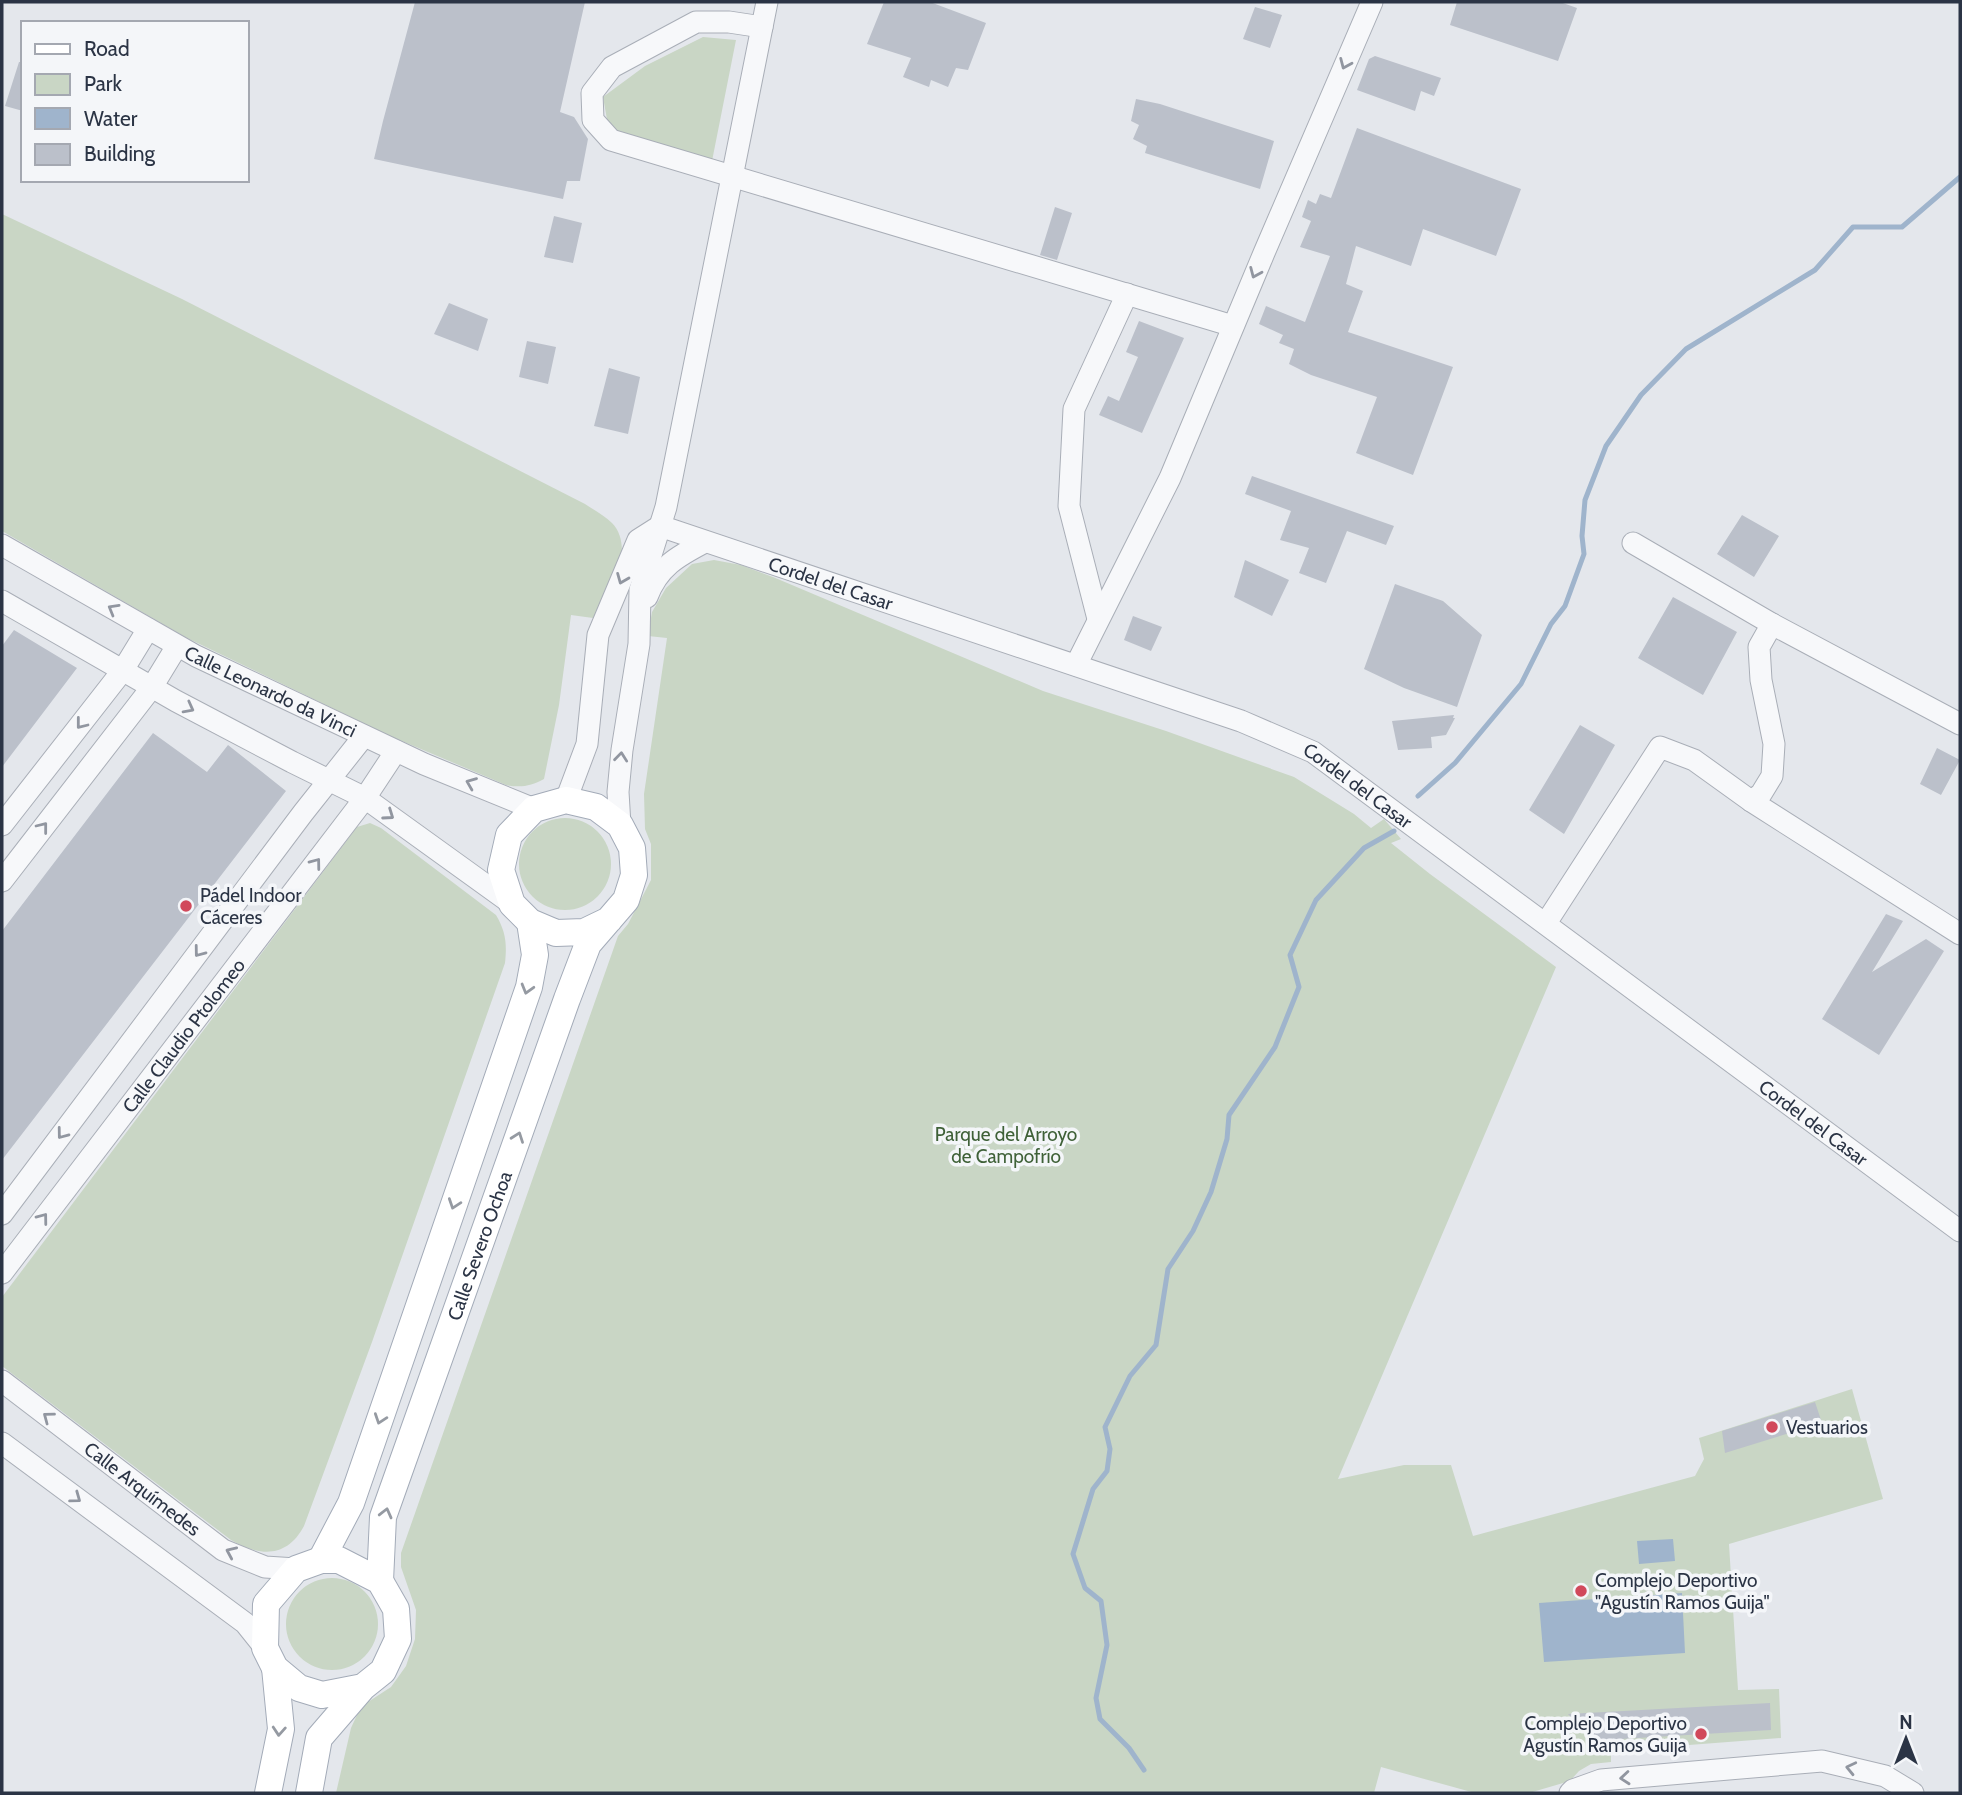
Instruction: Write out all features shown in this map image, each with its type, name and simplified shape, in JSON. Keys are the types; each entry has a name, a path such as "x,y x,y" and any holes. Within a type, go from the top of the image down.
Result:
{"main road":[{"path":"566,800 596,807 620,825 632,848 634,875 626,900 609,920 583,932 556,933 521,913 501,870 509,835 534,809 566,800"},
{"name":"Calle Severo Ochoa","path":"321,1560 351,1503 528,987 535,955 521,913"},
{"name":"Calle Severo Ochoa","path":"380,1581 383,1517 567,999 588,944 609,920"},
{"path":"268,1793 281,1729 270,1658 266,1604 296,1569 321,1560 339,1560 380,1581 396,1609 398,1639 383,1671 363,1687 318,1738 309,1793"},
{"path":"270,1658 299,1688 322,1695 363,1687"}],"street":[{"path":"620,825 618,792 639,644 640,590 666,507 767,2"},
{"path":"1076,665 1170,478 1372,2"},
{"path":"762,27 729,22 696,22 612,67 592,93 593,120 611,140 1233,326"},
{"path":"1098,619 1069,506 1074,409 1126,294"},
{"path":"566,800 587,744 598,635 638,540 660,526"},
{"name":"Cordel del Casar","path":"660,526 1241,721 1313,752 1960,1231"},
{"path":"639,619 652,584 670,561 705,541"},
{"path":"1633,543 1772,624 1960,724"},
{"name":"Calle Leonardo da Vinci","path":"2,545 177,646 396,751 534,809"},
{"path":"2,601 152,687 365,798 521,913"},
{"path":"607,613 617,610 639,619"},
{"path":"1751,801 1762,794 1772,776 1774,744 1761,680 1759,647 1772,624"},
{"path":"2,825 123,670 148,629"},
{"name":"Calle Leonardo da Vinci","path":"2,881 152,687 177,646"},
{"name":"Calle Leonardo da Vinci","path":"328,780 364,736"},
{"path":"1546,923 1660,747 1694,760 1751,801 1960,934"},
{"path":"365,798 396,751"},
{"name":"Calle Claudio Ptolomeo","path":"2,1214 328,780"},
{"name":"Calle Claudio Ptolomeo","path":"2,1273 365,798"},
{"name":"Calle Arquímedes","path":"2,1381 223,1550 265,1567 296,1569"},
{"path":"2,1443 245,1623 270,1658"},
{"path":"1570,1793 1601,1780 1822,1761 1885,1776 1913,1793"}],"green space":[{"path":"703,37 736,40 712,161 622,134 608,125 603,97 645,66"},
{"path":"2,214 182,299 585,504 612,523 619,533 622,545 618,572 607,597 593,618 571,615 559,705 544,779 526,786 506,785 390,736 187,638 2,531"},
{"name":"Parque del Arroyo de Campofrío","path":"714,560 741,565 773,577 1043,691 1294,777 1354,814 1371,828 1384,819 1401,839 1391,843 1556,967 1338,1479 1404,1465 1451,1465 1473,1536 1695,1476 1704,1459 1699,1438 1852,1389 1883,1499 1729,1544 1738,1690 1779,1689 1781,1738 1611,1751 1611,1762 1591,1764 1579,1771 1570,1781 1529,1793 1475,1793 1381,1767 1374,1793 336,1793 351,1728 357,1715 368,1702 391,1687 406,1666 415,1639 416,1610 401,1567 401,1553 618,936 628,924 651,880 651,844 645,829 644,794 667,638 648,636 652,612 666,588 692,564"},
{"path":"565,818 583,821 598,831 608,846 611,864 608,882 598,897 583,907 565,910 547,907 532,897 522,882 519,864 522,846 532,831 547,821"},
{"path":"370,823 381,828 496,915 505,938 505,963 372,1342 304,1526 290,1544 281,1549 262,1551 231,1540 2,1366 2,1297 357,827"},
{"path":"323,1578 341,1578 358,1585 371,1598 378,1615 378,1633 371,1650 358,1663 341,1670 323,1670 306,1663 293,1650 286,1633 286,1615 293,1598 306,1585"}],"water":[{"path":"1673,1539 1675,1561 1639,1564 1637,1541"},
{"path":"1682,1593 1685,1653 1544,1662 1539,1603"}],"building":[{"path":"415,2 585,2 560,112 574,117 588,139 580,181 567,181 563,199 374,159"},
{"path":"884,2 930,2 986,23 968,70 956,68 948,87 931,80 929,87 903,77 911,58 867,44"},
{"path":"1457,2 1560,2 1577,8 1558,61 1450,25"},
{"path":"1255,7 1282,15 1270,48 1243,39"},
{"path":"1375,56 1441,78 1434,96 1421,91 1415,111 1357,90 1369,59"},
{"path":"19,62 21,62 21,110 5,106"},
{"path":"1136,99 1160,104 1274,141 1260,189 1145,153 1147,146 1133,139 1139,125 1131,121"},
{"path":"1357,128 1521,189 1496,256 1423,229 1411,266 1356,246 1346,284 1363,291 1348,332 1453,367 1413,475 1356,453 1377,397 1311,375 1289,364 1294,349 1279,343 1283,335 1259,324 1266,306 1305,322 1330,256 1300,247 1311,221 1302,217 1308,200 1316,204 1320,194 1331,198"},
{"path":"1055,207 1072,213 1057,260 1040,255"},
{"path":"554,216 582,223 573,263 544,257"},
{"path":"449,303 488,319 478,351 434,334"},
{"path":"1139,321 1184,338 1142,433 1099,415 1108,396 1119,401 1138,357 1126,352"},
{"path":"527,341 556,347 548,384 519,377"},
{"path":"609,368 640,377 628,434 594,426"},
{"path":"1252,476 1394,526 1386,545 1347,531 1326,583 1299,573 1309,548 1280,540 1291,511 1245,494"},
{"path":"1742,515 1779,536 1754,577 1717,554"},
{"path":"1245,560 1289,580 1272,616 1234,597"},
{"path":"1395,584 1443,601 1482,635 1457,707 1404,688 1364,669"},
{"path":"1673,597 1737,632 1703,695 1638,658"},
{"path":"1133,616 1162,627 1151,651 1124,640"},
{"path":"14,630 77,668 2,767 2,646"},
{"path":"1454,715 1446,735 1431,737 1432,748 1398,750 1392,721"},
{"path":"1580,725 1615,745 1564,834 1529,810"},
{"path":"153,733 207,772 228,745 286,791 2,1160 2,931"},
{"path":"1937,748 1960,760 1941,795 1920,784"},
{"path":"1886,914 1903,921 1872,972 1926,939 1944,951 1879,1055 1822,1019"},
{"name":"Vestuarios","path":"1815,1402 1822,1423 1725,1453 1722,1431"},
{"path":"1770,1703 1771,1730 1604,1740 1603,1751 1568,1714"}],"waterway":[{"path":"1418,796 1455,763 1521,684 1551,624 1565,606 1584,554 1582,536 1585,500 1606,446 1641,395 1686,349 1815,270 1853,227 1902,227 1960,177"},
{"path":"1144,1770 1129,1748 1100,1719 1096,1698 1107,1645 1101,1601 1085,1588 1073,1554 1093,1489 1107,1471 1110,1449 1105,1427 1130,1376 1156,1345 1168,1269 1193,1231 1211,1192 1227,1139 1229,1115 1275,1047 1299,987 1290,955 1316,900 1364,848 1394,831"}],"place":[{"name":"Pádel Indoor Cáceres","path":"186,906"},
{"name":"Vestuarios","path":"1772,1427"},
{"name":"Complejo Deportivo \"Agustín Ramos Guija\"","path":"1581,1591"},
{"name":"Complejo Deportivo Agustín Ramos Guija","path":"1701,1734"}]}
